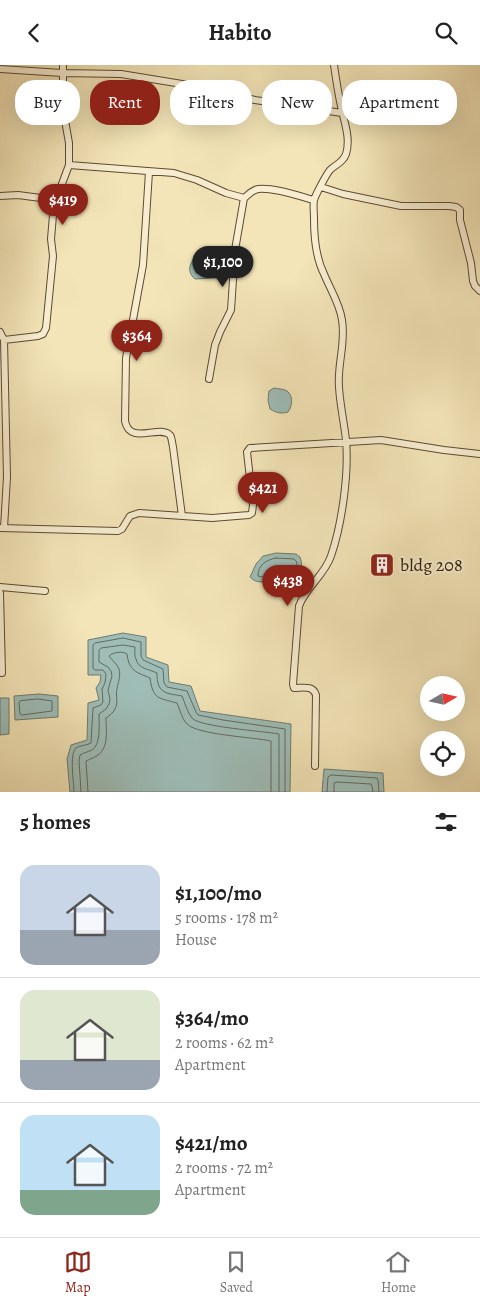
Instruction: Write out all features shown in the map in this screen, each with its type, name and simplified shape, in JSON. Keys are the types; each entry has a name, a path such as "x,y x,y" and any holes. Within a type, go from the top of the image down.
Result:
{"street":[{"path":"4,340 38,336 43,334 46,328 53,256 51,239 53,215 56,199 69,165 69,143 64,109 63,65"},
{"path":"0,69 121,75 182,84 255,100 342,113 334,65"},
{"path":"315,766 316,695 314,690 310,688 294,688 293,684 299,606 302,598 326,568 332,554 343,501 346,442 338,386 344,333 342,317 339,306 323,272 316,245 314,199 331,169 343,161 348,134 345,125"},
{"path":"69,165 174,173 244,198"},
{"path":"149,172 143,265 126,359 125,421 128,429 135,433 161,433 170,436 182,516"},
{"path":"321,187 343,194 401,206 456,207 460,210 460,220 471,263 473,281 480,291"},
{"path":"209,379 215,345 231,311 235,249 244,198 258,189 314,199"},
{"path":"0,196 18,195 56,199"},
{"path":"0,332 4,340 7,477 2,528 118,531 122,529 130,516 139,513 212,518 250,514 254,505 248,452 250,448 381,440 480,454"},
{"path":"0,587 44,591"},
{"path":"0,593 2,673"}],"water":[{"path":"202,249 233,253 231,277 195,279 190,271 190,267"},
{"path":"274,388 287,391 291,396 291,407 288,412 279,413 270,409 269,391"},
{"path":"276,553 296,554 300,557 302,564 300,570 293,576 268,578 264,582 256,581 250,577 256,564 263,556"},
{"path":"123,633 146,637 146,657 168,665 169,682 191,686 200,711 291,724 290,792 70,792 67,759 71,745 87,740 88,703 99,700 96,688 100,682 101,675 88,675 88,640"},
{"path":"39,694 58,696 58,717 15,720 14,696"},
{"path":"0,698 9,698 9,734 0,735"},
{"path":"324,769 383,773 384,792 322,792"}],"place":[{"name":"bldg 208","path":"382,565"}]}
